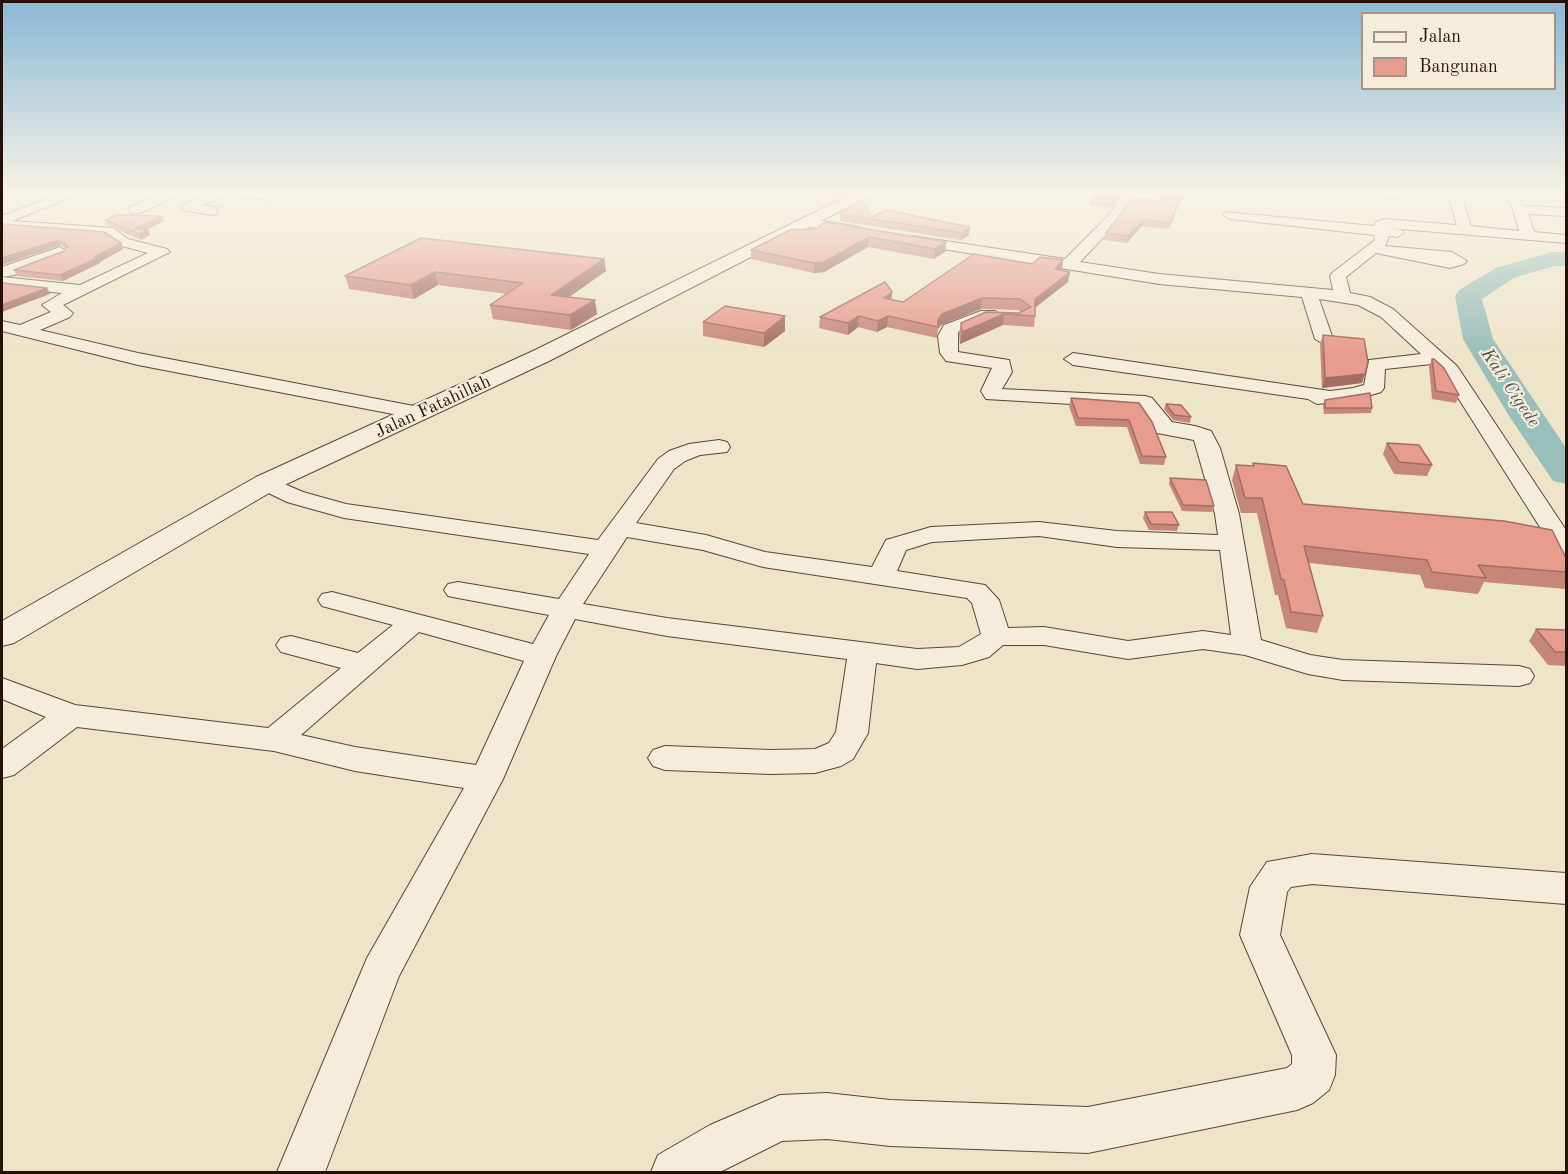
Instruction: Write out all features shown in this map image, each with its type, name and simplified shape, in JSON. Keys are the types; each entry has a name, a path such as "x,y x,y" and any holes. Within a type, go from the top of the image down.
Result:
{"street":[{"path":"24,330 62,315 64,312 49,306 162,252 138,246"},
{"name":"Jalan Fatahillah","path":"2,635 266,483 551,351 764,246"},
{"path":"948,246 1159,279 1343,296 1364,301 1387,313 1450,370 1566,549"},
{"path":"1068,265 1087,246"},
{"path":"1343,296 1338,276 1375,248 1400,252"},
{"path":"3,275 60,252"},
{"path":"3,275 84,290"},
{"path":"1309,294 1324,339"},
{"path":"1018,316 981,316 948,331 949,353 956,358 1002,364 1002,372 991,393 993,395 1145,402 1165,428 1202,434 1209,448 1227,514 1248,646"},
{"path":"2,326 138,359 419,413"},
{"path":"1230,395 1333,397 1374,388 1376,364 1438,358"},
{"path":"1073,359 1333,397"},
{"path":"301,1173 381,971 486,779 541,656 566,609 666,464 677,456 697,449 719,447"},
{"path":"266,483 295,497 344,511 613,538 706,543 763,559 975,591 985,600 989,620 998,635"},
{"path":"881,577 895,545 931,535 1039,529 1117,539 1231,543"},
{"path":"458,590 667,627 862,654 931,659 953,658 979,650 998,635 1044,636 1128,650 1203,640 1248,646 1308,664 1342,670 1519,676"},
{"path":"332,600 541,656"},
{"path":"274,740 366,665 414,622"},
{"path":"291,645 366,665"},
{"path":"665,758 771,762 815,761 829,758 841,751 852,733 862,654"},
{"path":"2,688 71,715 274,740 355,759 486,779"},
{"path":"2,766 71,715"},
{"path":"675,1173 727,1142 780,1118 827,1116 890,1123 1089,1131 1297,1088 1312,1075 1314,1055 1260,935 1269,887 1280,873 1312,869 1566,889"}],"building":[{"path":"2,246 41,246 2,258"},
{"path":"68,246 116,246 95,257 98,258 60,275 14,270 64,251"},
{"path":"405,246 489,246 604,259 551,295 595,300 570,315 490,305 523,283 435,272 411,285 345,276"},
{"path":"759,246 853,246 824,262 814,263 751,250"},
{"path":"917,246 940,246 935,249"},
{"path":"974,254 1032,264 1040,257 1063,260 1055,269 1070,272 1035,299 1035,316 1004,314 962,332 961,323 986,312 1019,313 1031,307 1020,299 982,298 942,314 938,320 938,327 888,316 878,321 859,316 848,323 820,317 885,282 892,292 884,298 903,302"},
{"path":"2,283 47,288 2,305"},
{"path":"725,306 785,316 764,333 703,322"},
{"path":"1323,335 1364,339 1368,362 1365,374 1325,378"},
{"path":"1432,359 1444,368 1459,395 1436,391"},
{"path":"1370,393 1372,408 1325,408 1325,400"},
{"path":"1071,398 1139,403 1152,422 1166,457 1142,456 1129,420 1078,418"},
{"path":"1166,404 1181,405 1191,417 1174,415"},
{"path":"1387,443 1419,445 1432,465 1399,462"},
{"path":"1253,463 1286,466 1303,504 1504,521 1552,530 1566,558 1566,572 1478,565 1486,578 1432,572 1427,560 1304,546 1323,616 1291,612 1262,498 1245,498 1236,465 1254,466"},
{"path":"1170,478 1206,480 1214,506 1183,505"},
{"path":"1145,512 1172,512 1179,525 1151,524"},
{"path":"1536,629 1566,630 1566,652 1555,652"}],"waterway":[{"name":"Kali Cigede","path":"1566,259 1552,259 1505,273 1468,296 1478,339 1526,416 1566,473"}]}
